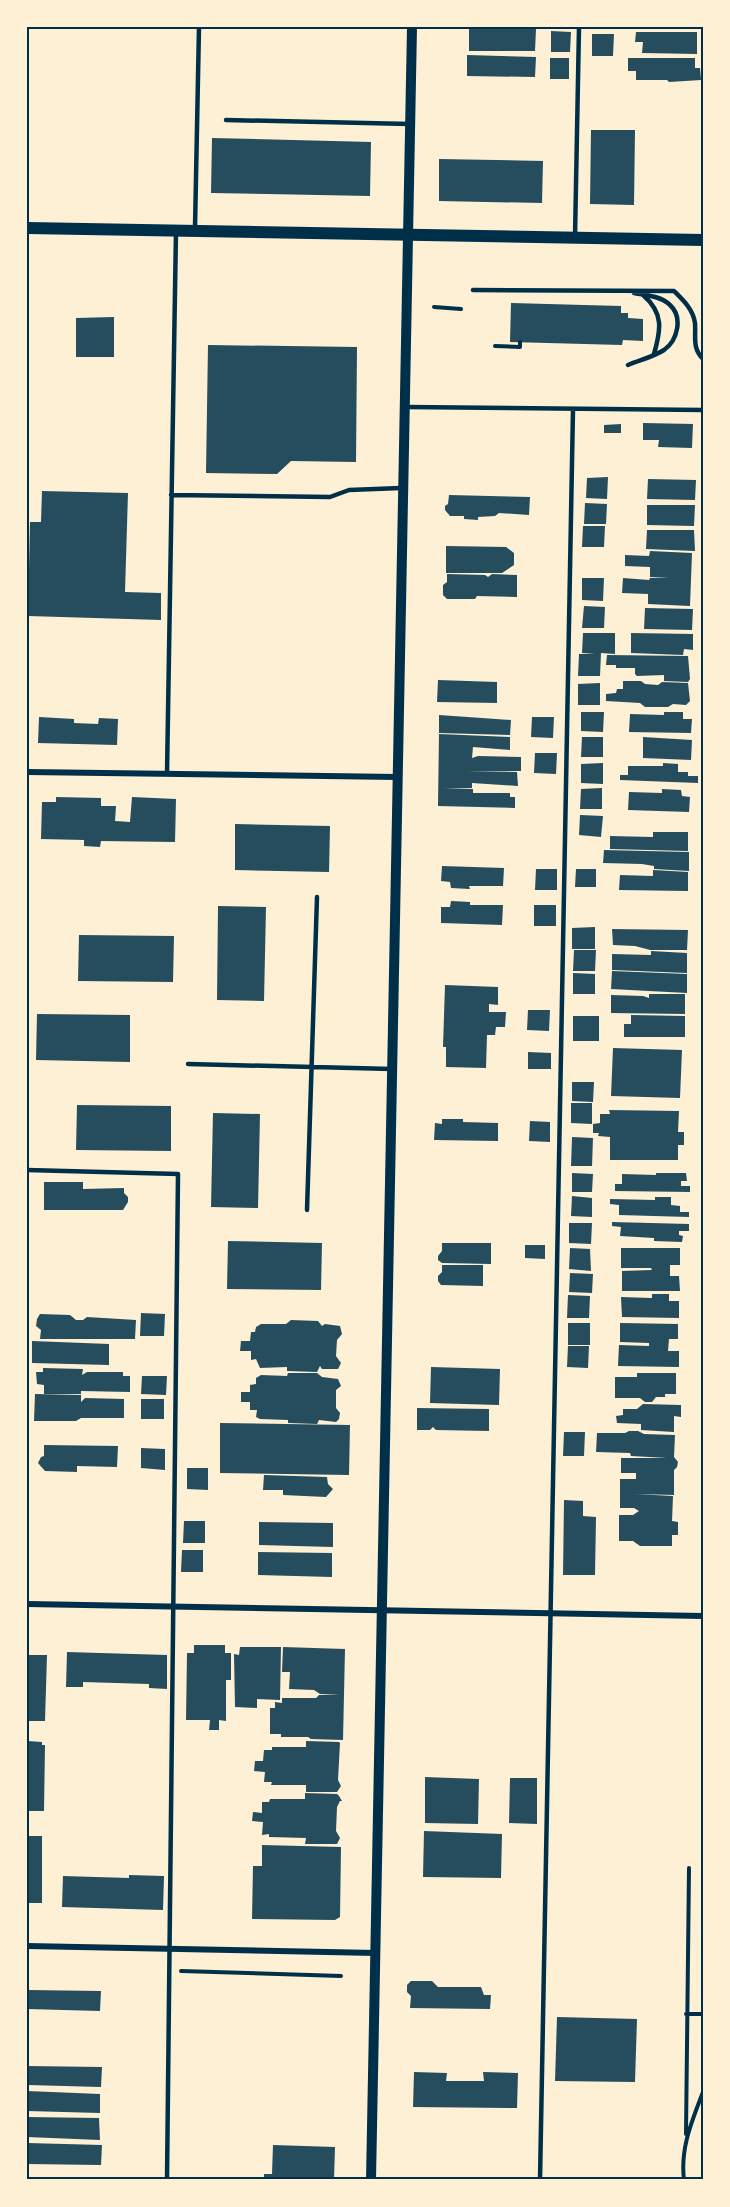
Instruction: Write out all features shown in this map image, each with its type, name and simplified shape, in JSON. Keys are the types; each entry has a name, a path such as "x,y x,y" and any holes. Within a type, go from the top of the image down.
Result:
{"main road":[{"path":"27,228 703,240"}],"street":[{"path":"371,2180 412,27"},
{"path":"27,772 398,777"},
{"path":"27,1604 703,1616"},
{"path":"27,1946 376,1953"}],"lane":[{"path":"195,231 199,27"},
{"path":"575,238 579,27"},
{"path":"226,120 410,124"},
{"path":"167,774 176,230"},
{"path":"473,290 674,291 687,303 695,321 694,345 703,359"},
{"path":"624,290 657,297 669,304 677,314 677,333 665,349 628,365"},
{"path":"642,295 653,304 658,316 659,336 654,354"},
{"path":"404,407 703,410"},
{"path":"540,2180 573,409"},
{"path":"171,495 330,497 349,490 403,488"},
{"path":"307,1210 317,897"},
{"path":"188,1064 392,1069"},
{"path":"27,1170 178,1174 167,2180"}],"path":[{"path":"434,308 461,309"},
{"path":"495,346 520,347 520,342"},
{"path":"684,2180 688,1868"},
{"path":"180,1971 341,1976"},
{"path":"686,2014 703,2014"},
{"path":"686,2134 703,2092"}],"building":[{"path":"469,29 536,29 535,51 469,51"},
{"path":"551,31 571,32 570,52 551,52"},
{"path":"636,32 697,32 697,54 642,53 643,42 635,42"},
{"path":"592,34 614,34 613,56 592,56"},
{"path":"467,55 536,57 535,77 467,76"},
{"path":"550,58 569,58 569,79 550,79"},
{"path":"628,58 695,58 695,68 700,68 701,80 669,82 667,80 636,80 636,71 628,71"},
{"path":"591,130 635,130 634,205 590,204"},
{"path":"212,138 371,142 370,196 211,193"},
{"path":"439,159 543,161 542,203 439,201"},
{"path":"511,303 621,306 621,313 628,313 628,318 643,319 643,341 623,340 622,345 510,342"},
{"path":"114,317 114,357 76,357 76,318"},
{"path":"208,345 357,347 356,462 291,461 277,474 206,473"},
{"path":"643,423 693,424 692,448 658,447 659,440 643,440"},
{"path":"621,424 621,433 604,433 604,425"},
{"path":"608,477 607,499 586,498 587,478"},
{"path":"648,479 696,480 695,500 647,499"},
{"path":"42,491 128,493 125,592 161,593 161,620 28,616 30,522 41,522"},
{"path":"449,495 530,497 529,515 499,513 495,516 478,517 478,520 464,519 464,516 450,516 445,510"},
{"path":"585,503 607,504 606,524 584,524"},
{"path":"647,505 695,505 694,526 647,525"},
{"path":"583,526 605,526 604,547 582,547"},
{"path":"647,530 694,530 695,551 646,549"},
{"path":"446,546 506,547 514,553 514,565 502,573 446,573"},
{"path":"650,551 692,553 690,606 648,604 648,594 622,593 623,578 649,580 650,578 669,578 650,577 650,567 625,566 625,555 649,556"},
{"path":"447,574 488,577 492,574 517,575 517,597 477,596 475,599 447,599 443,595 443,585 447,582"},
{"path":"582,578 604,578 603,601 582,600"},
{"path":"584,606 605,607 604,628 582,628"},
{"path":"645,608 693,609 692,630 644,629"},
{"path":"583,633 615,633 615,654 601,653 600,676 578,676 579,654 595,654 582,653"},
{"path":"631,633 693,634 693,650 684,649 683,655 631,653"},
{"path":"607,655 688,656 690,679 688,682 664,681 664,675 637,676 635,668 616,668 616,665 606,665"},
{"path":"438,680 497,682 497,703 437,702"},
{"path":"623,681 641,681 645,684 658,685 662,682 688,683 690,701 686,705 645,707 640,703 606,701 606,694 616,693 617,689 623,689"},
{"path":"600,683 600,705 578,705 578,684"},
{"path":"581,712 604,712 603,732 581,731"},
{"path":"664,712 683,712 683,719 692,719 691,733 629,732 630,714 664,715"},
{"path":"439,715 511,720 510,735 439,733"},
{"path":"39,717 74,719 74,723 98,724 99,718 118,719 117,745 38,743"},
{"path":"532,717 554,717 553,738 531,737"},
{"path":"439,734 510,737 510,750 473,747 472,758 478,756 521,757 521,771 466,771 517,772 518,786 472,783 472,788 444,788 473,789 473,793 510,793 510,797 515,797 515,808 438,806"},
{"path":"582,737 603,737 603,757 581,757"},
{"path":"643,737 692,740 691,760 643,758"},
{"path":"535,753 557,753 556,774 534,773"},
{"path":"603,763 603,784 581,783 581,764"},
{"path":"663,763 678,764 678,772 688,772 688,776 698,776 698,783 620,780 620,775 628,775 628,766 663,766"},
{"path":"602,788 602,809 580,809 581,789"},
{"path":"662,789 681,790 682,796 690,797 689,812 628,810 629,792 662,793"},
{"path":"56,797 101,798 101,806 116,806 115,821 130,822 132,797 176,799 175,842 101,841 100,847 84,846 84,840 41,839 42,802 56,802"},
{"path":"580,815 603,816 601,837 579,835"},
{"path":"235,824 330,826 329,872 235,870"},
{"path":"653,832 688,832 688,851 610,849 610,836 653,837"},
{"path":"604,850 689,852 689,871 654,869 654,866 642,864 603,863"},
{"path":"442,866 504,868 503,886 451,888 450,882 441,881"},
{"path":"536,869 557,869 557,890 535,890"},
{"path":"576,869 596,869 596,887 575,887"},
{"path":"653,870 688,872 688,891 619,890 620,875 653,876"},
{"path":"451,901 470,902 470,905 503,905 502,925 441,923 441,907 450,907"},
{"path":"534,905 556,905 556,926 534,926"},
{"path":"218,906 266,907 264,1001 217,1000"},
{"path":"595,927 595,949 572,949 572,928"},
{"path":"612,929 688,930 687,950 650,950 635,946 613,945"},
{"path":"79,935 174,936 173,982 78,981"},
{"path":"574,950 596,950 595,971 573,971"},
{"path":"651,951 687,953 687,973 612,970 612,954 651,955"},
{"path":"612,971 687,974 687,993 611,989"},
{"path":"573,973 595,974 595,994 573,994"},
{"path":"445,985 498,987 498,1005 489,1004 489,1012 506,1012 505,1027 496,1027 495,1035 487,1035 486,1068 446,1067 446,1047 443,1047"},
{"path":"649,994 685,994 685,1014 611,1013 611,995 649,998"},
{"path":"528,1010 550,1010 549,1031 527,1030"},
{"path":"37,1014 130,1015 130,1062 36,1060"},
{"path":"631,1015 685,1016 685,1037 624,1037 624,1024 631,1024"},
{"path":"573,1016 599,1016 599,1041 573,1041"},
{"path":"613,1048 682,1050 680,1098 611,1096"},
{"path":"528,1052 551,1053 551,1069 528,1069"},
{"path":"572,1082 594,1082 593,1102 572,1101"},
{"path":"571,1103 592,1103 592,1124 571,1123"},
{"path":"77,1105 171,1106 171,1151 76,1150"},
{"path":"609,1110 679,1111 678,1132 684,1132 684,1145 678,1145 678,1160 610,1160 610,1137 593,1133 593,1124 600,1123 600,1114 610,1114"},
{"path":"213,1113 260,1114 258,1208 211,1207"},
{"path":"442,1119 498,1123 498,1141 434,1140 435,1123 442,1124"},
{"path":"530,1121 550,1122 550,1142 529,1141"},
{"path":"572,1137 593,1138 592,1166 571,1166"},
{"path":"572,1173 593,1174 592,1192 572,1192"},
{"path":"656,1173 686,1173 687,1181 681,1181 681,1186 690,1186 690,1192 615,1191 615,1184 622,1184 622,1174 656,1175"},
{"path":"44,1182 83,1182 83,1189 124,1188 128,1202 123,1210 44,1210"},
{"path":"572,1196 592,1198 592,1217 571,1216"},
{"path":"655,1197 671,1197 671,1205 680,1206 680,1212 689,1212 689,1217 619,1215 619,1205 610,1204 610,1199 655,1200"},
{"path":"612,1222 689,1224 689,1231 679,1231 679,1235 683,1236 682,1242 654,1241 654,1238 620,1236 621,1227 612,1226"},
{"path":"569,1223 592,1223 591,1244 569,1243"},
{"path":"228,1241 322,1243 321,1290 227,1289"},
{"path":"442,1243 491,1243 491,1264 442,1263 438,1260 438,1256 442,1251"},
{"path":"525,1245 545,1245 545,1259 525,1258"},
{"path":"570,1248 590,1249 591,1271 569,1269"},
{"path":"621,1248 680,1248 680,1265 670,1265 670,1276 679,1276 680,1291 622,1291 622,1271 652,1270 651,1268 621,1268"},
{"path":"442,1265 483,1265 483,1286 441,1285 438,1276 442,1272"},
{"path":"570,1273 593,1274 592,1293 569,1292"},
{"path":"652,1294 669,1294 669,1301 679,1301 679,1318 622,1317 621,1297 652,1298"},
{"path":"568,1295 590,1296 589,1318 567,1318"},
{"path":"141,1313 165,1314 164,1336 140,1336"},
{"path":"40,1314 70,1315 76,1320 83,1320 87,1317 136,1320 135,1339 40,1339 41,1330 36,1326"},
{"path":"291,1320 318,1321 322,1326 325,1324 340,1326 342,1334 337,1340 336,1356 341,1363 338,1369 322,1369 320,1366 317,1372 287,1371 287,1367 260,1368 256,1359 251,1360 251,1351 240,1351 241,1341 250,1341 251,1332 255,1332 256,1327 261,1324 286,1324"},
{"path":"568,1323 590,1323 590,1345 568,1345"},
{"path":"620,1323 678,1324 678,1339 669,1339 668,1351 679,1351 679,1367 618,1366 619,1345 649,1346 649,1343 620,1342"},
{"path":"32,1341 109,1344 109,1365 32,1363"},
{"path":"568,1346 589,1346 588,1368 567,1367"},
{"path":"431,1367 500,1369 499,1405 430,1403"},
{"path":"43,1368 83,1369 82,1375 87,1372 123,1372 123,1376 130,1376 130,1392 81,1391 81,1394 44,1394 44,1385 37,1384 36,1372 43,1372"},
{"path":"288,1373 317,1373 322,1377 338,1379 341,1386 336,1390 336,1408 340,1413 339,1419 336,1422 319,1420 317,1424 260,1419 256,1417 257,1410 250,1410 250,1402 241,1402 241,1392 250,1392 250,1385 256,1384 256,1378 261,1375 287,1376"},
{"path":"637,1373 676,1373 676,1394 656,1397 652,1402 645,1402 640,1398 615,1398 615,1377 637,1377"},
{"path":"142,1376 167,1376 166,1395 141,1394"},
{"path":"35,1394 81,1395 81,1402 85,1398 124,1399 124,1418 34,1421"},
{"path":"141,1399 164,1399 164,1419 141,1419"},
{"path":"643,1404 681,1405 681,1417 674,1416 674,1432 641,1430 641,1424 617,1423 616,1416 623,1415 623,1409 637,1409"},
{"path":"417,1408 489,1409 489,1431 436,1430 433,1427 430,1430 417,1430"},
{"path":"220,1423 350,1425 349,1475 220,1473"},
{"path":"629,1431 675,1435 674,1457 678,1462 674,1470 674,1495 635,1494 673,1496 672,1521 678,1522 678,1535 672,1535 672,1546 640,1546 633,1541 619,1541 619,1515 633,1515 639,1511 634,1508 620,1508 620,1479 636,1479 636,1473 621,1473 621,1458 667,1458 631,1456 630,1453 596,1452 597,1433"},
{"path":"564,1432 585,1432 584,1456 563,1456"},
{"path":"44,1445 118,1446 117,1467 77,1466 77,1472 45,1471 38,1463 44,1456"},
{"path":"141,1448 165,1449 165,1470 141,1468"},
{"path":"187,1468 208,1468 208,1490 187,1489"},
{"path":"264,1475 327,1477 328,1484 333,1489 326,1497 283,1495 283,1490 263,1490"},
{"path":"564,1500 583,1501 583,1516 596,1517 595,1575 563,1575"},
{"path":"184,1521 205,1521 205,1543 183,1543"},
{"path":"259,1522 333,1523 333,1547 259,1545"},
{"path":"182,1550 203,1550 203,1572 181,1572"},
{"path":"258,1552 332,1553 332,1577 258,1575"},
{"path":"194,1645 225,1645 225,1653 231,1653 231,1680 226,1680 226,1721 219,1720 219,1730 209,1730 210,1720 186,1720 187,1653 194,1653"},
{"path":"240,1647 281,1647 280,1700 257,1699 257,1708 235,1707 234,1654 239,1655"},
{"path":"283,1647 345,1649 343,1740 281,1737 281,1734 270,1734 270,1708 275,1708 275,1702 282,1703 282,1698 340,1695 320,1694 314,1690 289,1689 290,1672 282,1672"},
{"path":"67,1652 167,1655 167,1689 149,1688 149,1684 83,1682 83,1687 66,1687"},
{"path":"27,1655 47,1655 45,1721 27,1721"},
{"path":"27,1741 42,1742 42,1745 45,1745 44,1811 27,1811"},
{"path":"306,1741 340,1743 338,1780 341,1786 337,1792 306,1792 306,1785 271,1785 272,1782 264,1782 265,1772 254,1771 255,1761 263,1761 264,1750 272,1750 272,1747 306,1747"},
{"path":"425,1777 479,1779 478,1824 425,1823"},
{"path":"510,1778 537,1778 537,1824 509,1823"},
{"path":"305,1793 337,1794 339,1796 342,1801 337,1807 336,1831 340,1838 337,1844 305,1844 306,1838 269,1837 269,1834 262,1835 263,1822 252,1821 253,1812 262,1813 262,1802 269,1802 270,1799 305,1799"},
{"path":"424,1831 502,1834 501,1878 423,1877"},
{"path":"27,1836 42,1836 42,1903 27,1903"},
{"path":"262,1845 341,1847 340,1917 335,1920 252,1919 253,1866 262,1866"},
{"path":"129,1875 164,1876 163,1910 62,1907 63,1876 129,1878"},
{"path":"411,1981 432,1981 438,1987 481,1987 484,1995 491,1995 490,2009 410,2008 411,1996 407,1992 407,1985"},
{"path":"27,1990 101,1991 100,2011 27,2009"},
{"path":"557,2017 637,2019 635,2082 555,2081"},
{"path":"27,2066 102,2067 101,2087 27,2085"},
{"path":"414,2072 447,2073 446,2081 484,2081 483,2072 518,2073 517,2108 413,2107"},
{"path":"27,2091 100,2094 100,2113 27,2111"},
{"path":"27,2117 99,2118 100,2140 27,2137"},
{"path":"27,2143 102,2145 101,2165 27,2164"},
{"path":"273,2145 335,2147 334,2180 264,2180 264,2174 272,2174"}]}
